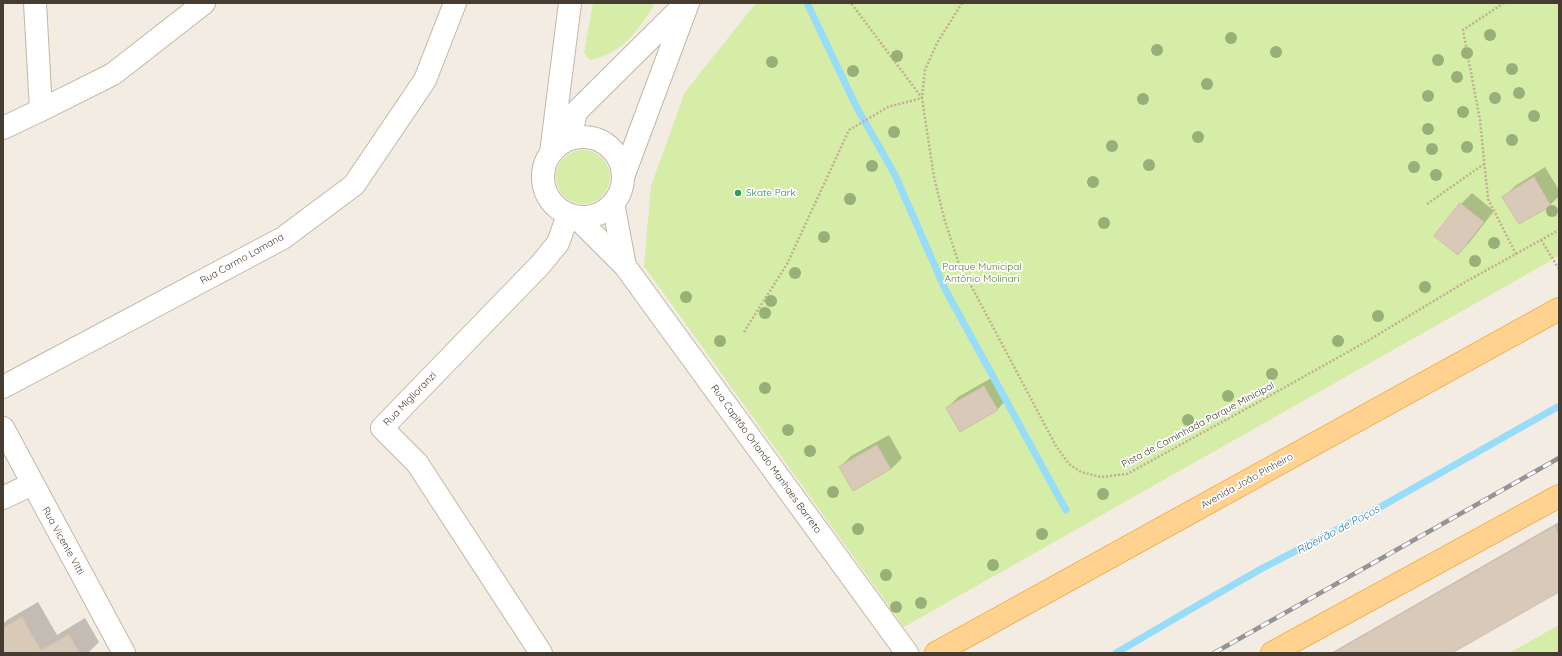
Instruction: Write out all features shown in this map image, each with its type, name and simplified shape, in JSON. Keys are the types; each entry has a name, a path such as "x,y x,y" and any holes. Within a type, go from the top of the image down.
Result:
{"main road":[{"name":"Avenida João Pinheiro","path":"936,653 1559,309"},
{"path":"1280,651 1559,496"}],"street":[{"path":"35,3 42,110"},
{"path":"3,128 113,74 204,3"},
{"name":"Rua Carmo Lamana","path":"3,387 283,238 354,185 425,80 455,3"},
{"path":"551,153 570,3"},
{"path":"570,139 576,112 687,3"},
{"path":"623,177 621,164 615,153 606,145 595,139 582,137 570,139 559,145 551,153 545,164 543,176 544,188 550,200 558,209 572,216 589,217 602,212 613,203 620,191 623,177 687,3"},
{"path":"613,203 625,266"},
{"name":"Rua Capitão Orlando Manhaes Barreto","path":"572,216 625,266 907,653"},
{"name":"Rua Miglioranzi","path":"538,652 417,463 382,428 540,265 558,243 572,216"},
{"name":"Rua Vicente Vitti","path":"3,428 124,653"},
{"path":"3,498 32,484"}],"path":[{"path":"744,332 787,264 849,130 888,107 922,98 851,3"},
{"name":"Pista de Caminhada Parque Minicipal","path":"962,3 937,44 925,70 922,98 934,177 944,218 958,261 1056,446 1069,464 1081,472 1101,477 1127,474 1369,340 1467,281 1559,230"},
{"path":"1504,3 1463,30 1480,120 1488,199 1516,254"},
{"path":"1427,204 1484,164"},
{"path":"1541,240 1559,269"}],"green space":[{"path":"593,3 655,3 643,22 628,39 611,52 590,60 584,53"},
{"name":"Parque Municipal Antônio Molinari","path":"756,3 1559,3 1559,256 904,627 644,266 651,186 685,92"},
{"path":"583,150 593,152 602,158 608,167 610,177 608,187 602,196 593,202 583,204 573,202 564,196 558,187 556,177 558,167 564,158 573,152"},
{"path":"1559,625 1559,653 1509,653"}],"building":[{"path":"1534,177 1551,206 1519,224 1502,197"},
{"path":"1460,203 1484,222 1458,255 1434,236"},
{"path":"984,386 998,410 960,432 946,408"},
{"path":"877,445 891,469 853,491 839,467"},
{"path":"1555,526 1559,533 1559,592 1452,653 1333,653"},
{"path":"22,617 41,650 69,634 80,653 3,653 3,628"}],"waterway":[{"path":"807,3 857,108 895,175 945,289 1066,510"},
{"name":"Ribeirão de Poços","path":"1116,653 1261,569 1382,506 1559,406"}],"railway":[{"path":"1214,653 1559,458"}],"place":[{"name":"Skate Park","path":"738,193"}]}
